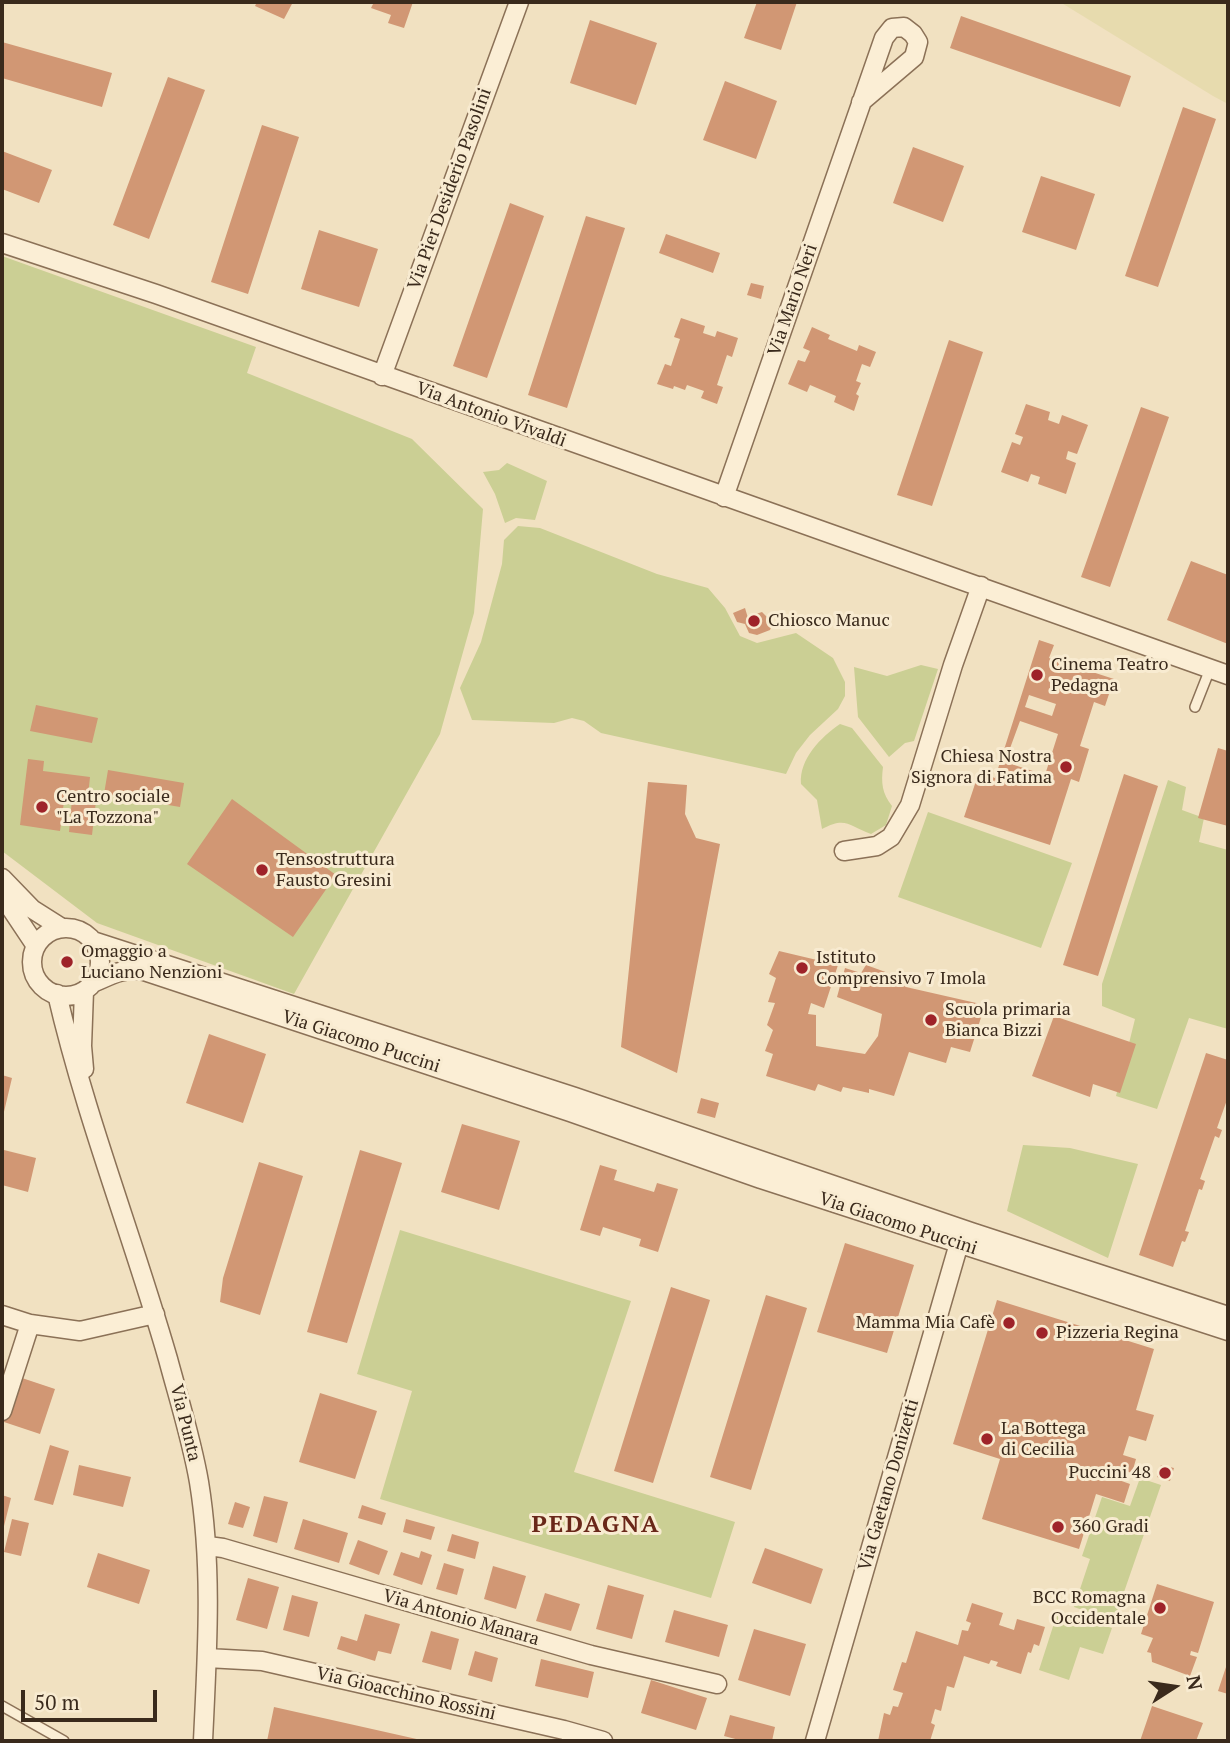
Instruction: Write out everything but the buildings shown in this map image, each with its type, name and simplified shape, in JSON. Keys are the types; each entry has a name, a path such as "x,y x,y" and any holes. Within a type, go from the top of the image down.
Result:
{"street":[{"name":"Via Pier Desiderio Pasolini","path":"382,376 519,2"},
{"name":"Via Mario Neri","path":"724,497 861,102"},
{"name":"Via Antonio Vivaldi","path":"2,243 156,295 1228,675"},
{"path":"844,851 877,846 891,837 910,805 953,665 981,586"},
{"path":"2,878 32,909 62,928"},
{"path":"2,895 36,946"},
{"path":"57,994 48,990 35,975 33,955 36,946 47,934 62,928"},
{"name":"Via Giacomo Puccini","path":"62,928 79,931 93,941 201,983 573,1104 1228,1331"},
{"path":"88,987 100,962 93,941"},
{"name":"Via Giacomo Puccini","path":"57,994 75,994 132,969 201,983"},
{"name":"Via Punta","path":"88,987 82,1046 89,1117"},
{"name":"Via Punta","path":"57,994 89,1117 155,1314 199,1481 208,1546 203,1741"},
{"name":"Via Giacomo Puccini","path":"961,1237 1228,1316"},
{"name":"Via Gaetano Donizetti","path":"815,1741 961,1237"},
{"path":"2,1315 30,1324 80,1331 155,1314"},
{"path":"2,1411 30,1324"},
{"name":"Via Antonio Manara","path":"208,1546 223,1548 591,1655 717,1684"},
{"name":"Via Gioacchino Rossini","path":"207,1658 262,1661 563,1736 603,1741"}],"lane":[{"path":"1195,707 1210,668"},
{"path":"2,1706 64,1741"}],"shaded area":[{"path":"1060,2 1228,2 1228,104 1213,96"}],"green space":[{"path":"2,256 256,347 247,373 412,439 483,509 474,613 440,734 294,994 97,923 2,851"},
{"path":"507,463 547,481 535,520 516,518 505,523 495,494 483,472 499,470"},
{"path":"518,526 540,528 657,574 708,588 725,608 740,636 757,643 796,633 833,658 845,682 845,696 838,709 810,735 796,753 786,774 601,733 584,721 572,718 554,723 472,720 460,688 481,642 502,564 504,540"},
{"path":"921,665 938,669 914,741 905,743 889,757 858,717 854,667 887,676"},
{"path":"840,724 852,728 883,767 883,788 892,806 886,825 871,834 842,823 822,829 817,800 801,784 807,757 826,735"},
{"path":"1168,780 1186,787 1182,810 1204,818 1199,842 1228,850 1228,1029 1189,1018 1157,1109 1116,1096 1135,1019 1102,1006 1102,984"},
{"path":"928,812 1072,863 1041,948 898,897"},
{"path":"1023,1145 1070,1148 1138,1164 1108,1258 1007,1211"},
{"path":"400,1230 631,1301 574,1472 735,1522 711,1598 380,1499 412,1391 357,1374"},
{"path":"1140,1478 1161,1485 1114,1621 1074,1607 1090,1559 1082,1556 1102,1497 1130,1506"},
{"path":"1058,1611 1112,1628 1103,1654 1080,1647 1069,1680 1039,1670"}],"place":[{"name":"Chiosco Manuc","path":"754,621"},
{"name":"Cinema Teatro Pedagna","path":"1037,675"},
{"name":"Chiesa Nostra Signora di Fatima","path":"1066,767"},
{"name":"Centro sociale \"La Tozzona\"","path":"42,807"},
{"name":"Tensostruttura Fausto Gresini","path":"262,870"},
{"name":"Omaggio a Luciano Nenzioni","path":"67,962"},
{"name":"Istituto Comprensivo 7 Imola","path":"802,968"},
{"name":"Scuola primaria Bianca Bizzi","path":"931,1020"},
{"name":"Mamma Mia Cafè","path":"1009,1323"},
{"name":"Pizzeria Regina","path":"1042,1333"},
{"name":"La Bottega di Cecilia","path":"987,1439"},
{"name":"Puccini 48","path":"1165,1473"},
{"name":"360 Gradi","path":"1058,1527"},
{"name":"BCC Romagna Occidentale","path":"1160,1608"}],"district":[{"name":"PEDAGNA","path":"596,1525"}]}
